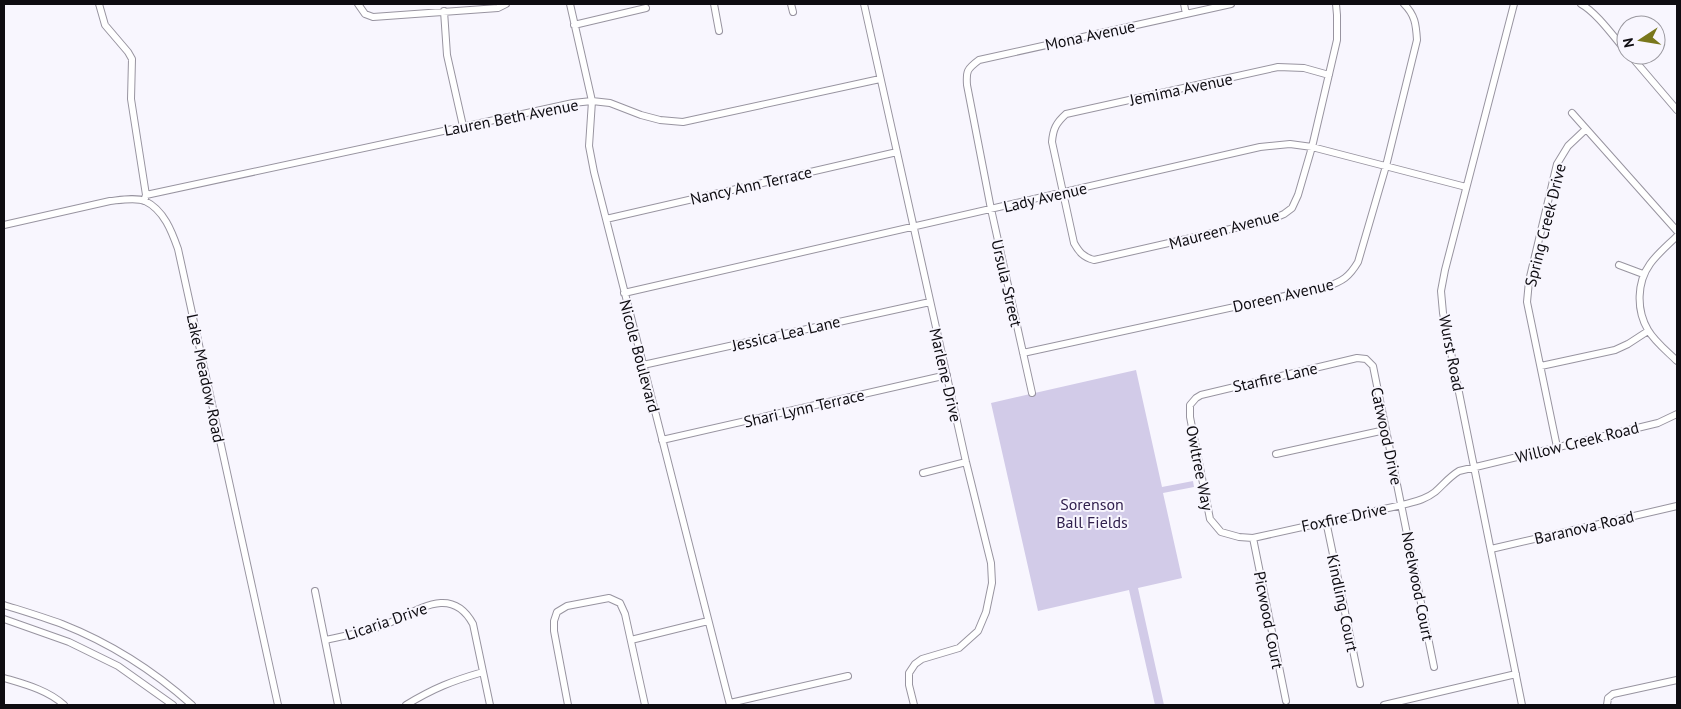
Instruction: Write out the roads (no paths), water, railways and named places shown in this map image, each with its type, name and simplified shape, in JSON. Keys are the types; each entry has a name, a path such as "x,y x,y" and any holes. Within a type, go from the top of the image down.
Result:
{"street":[{"path":"4,224 110,201 145,198 130,99 132,59 105,25 99,4"},
{"path":"358,4 365,14 373,17 498,8 506,4"},
{"name":"Nicole Boulevard","path":"570,4 592,101 588,146 730,704"},
{"path":"714,4 719,31"},
{"path":"791,4 793,12"},
{"name":"Marlene Drive","path":"864,4 966,462 991,563 992,583 986,612 978,631 958,648 922,659 915,664 909,673 909,685 914,705"},
{"path":"1184,4 1186,14"},
{"name":"Mona Avenue","path":"967,85 966,74 969,68 979,60 1231,4"},
{"name":"Maureen Avenue","path":"1063,192 1074,243 1085,258 1094,260 1270,220 1284,214 1292,208 1298,195 1312,147 1337,40 1336,4"},
{"name":"Doreen Avenue","path":"1023,353 1326,287 1341,282 1352,273 1358,262 1386,166 1417,40 1416,20 1404,4"},
{"name":"Wurst Road","path":"1514,4 1441,291 1443,313 1522,705"},
{"path":"1581,4 1616,40"},
{"path":"574,25 646,8"},
{"path":"444,11 447,55 463,126"},
{"path":"1639,65 1677,110"},
{"name":"Jemima Avenue","path":"1063,192 1052,142 1056,123 1066,114 1278,67 1304,68 1329,75"},
{"name":"Lauren Beth Avenue","path":"145,198 572,103 592,101 610,103 641,116 683,122 880,79"},
{"name":"Ursula Street","path":"967,85 991,209 1032,393"},
{"path":"1572,113 1677,231"},
{"name":"Spring Creek Drive","path":"1557,447 1527,302 1528,281 1557,164 1568,146 1586,128"},
{"name":"Lady Avenue","path":"624,293 1260,147 1290,144 1312,147 1466,187"},
{"name":"Nancy Ann Terrace","path":"606,219 897,152"},
{"name":"Lake Meadow Road","path":"145,198 171,228 178,249 278,705"},
{"path":"1677,236 1650,262 1643,274 1639,293 1641,312 1648,331 1677,362"},
{"path":"1619,265 1643,274"},
{"name":"Jessica Lea Lane","path":"643,365 930,302"},
{"path":"1541,366 1615,350 1648,331"},
{"name":"Starfire Lane","path":"1190,417 1190,405 1201,395 1357,358 1366,359 1373,366"},
{"name":"Catwood Drive","path":"1373,366 1402,505"},
{"name":"Shari Lynn Terrace","path":"662,440 947,375"},
{"name":"Willow Creek Road","path":"1475,467 1658,423 1677,414"},
{"name":"Owltree Way","path":"1190,417 1210,519"},
{"path":"1276,454 1385,430"},
{"path":"923,473 966,462"},
{"name":"Foxfire Drive","path":"1210,519 1221,532 1239,537 1253,538 1422,500 1459,471 1475,467"},
{"name":"Noelwood Court","path":"1402,505 1434,667"},
{"name":"Baranova Road","path":"1491,549 1677,506"},
{"name":"Kindling Court","path":"1326,521 1360,684"},
{"name":"Picwood Court","path":"1253,538 1286,702"},
{"path":"315,590 338,705"},
{"path":"568,705 554,631 554,621 558,612 568,606 609,598 620,603 625,614 645,705"},
{"name":"Licaria Drive","path":"326,640 382,626 425,607 440,603 454,604 467,613 473,624 490,705"},
{"path":"4,605 62,624 105,644 145,668 192,705"},
{"path":"4,619 69,642 118,666 172,705"},
{"path":"631,640 708,621"},
{"path":"406,705 429,691 454,680 483,672"},
{"path":"1384,705 1516,674"},
{"path":"730,704 848,676"},
{"path":"4,678 30,686 58,699 64,705"},
{"path":"1608,705 1608,698 1613,694 1677,680"}],"park label":[{"name":"Sorenson Ball Fields","path":"1092,513"}]}
